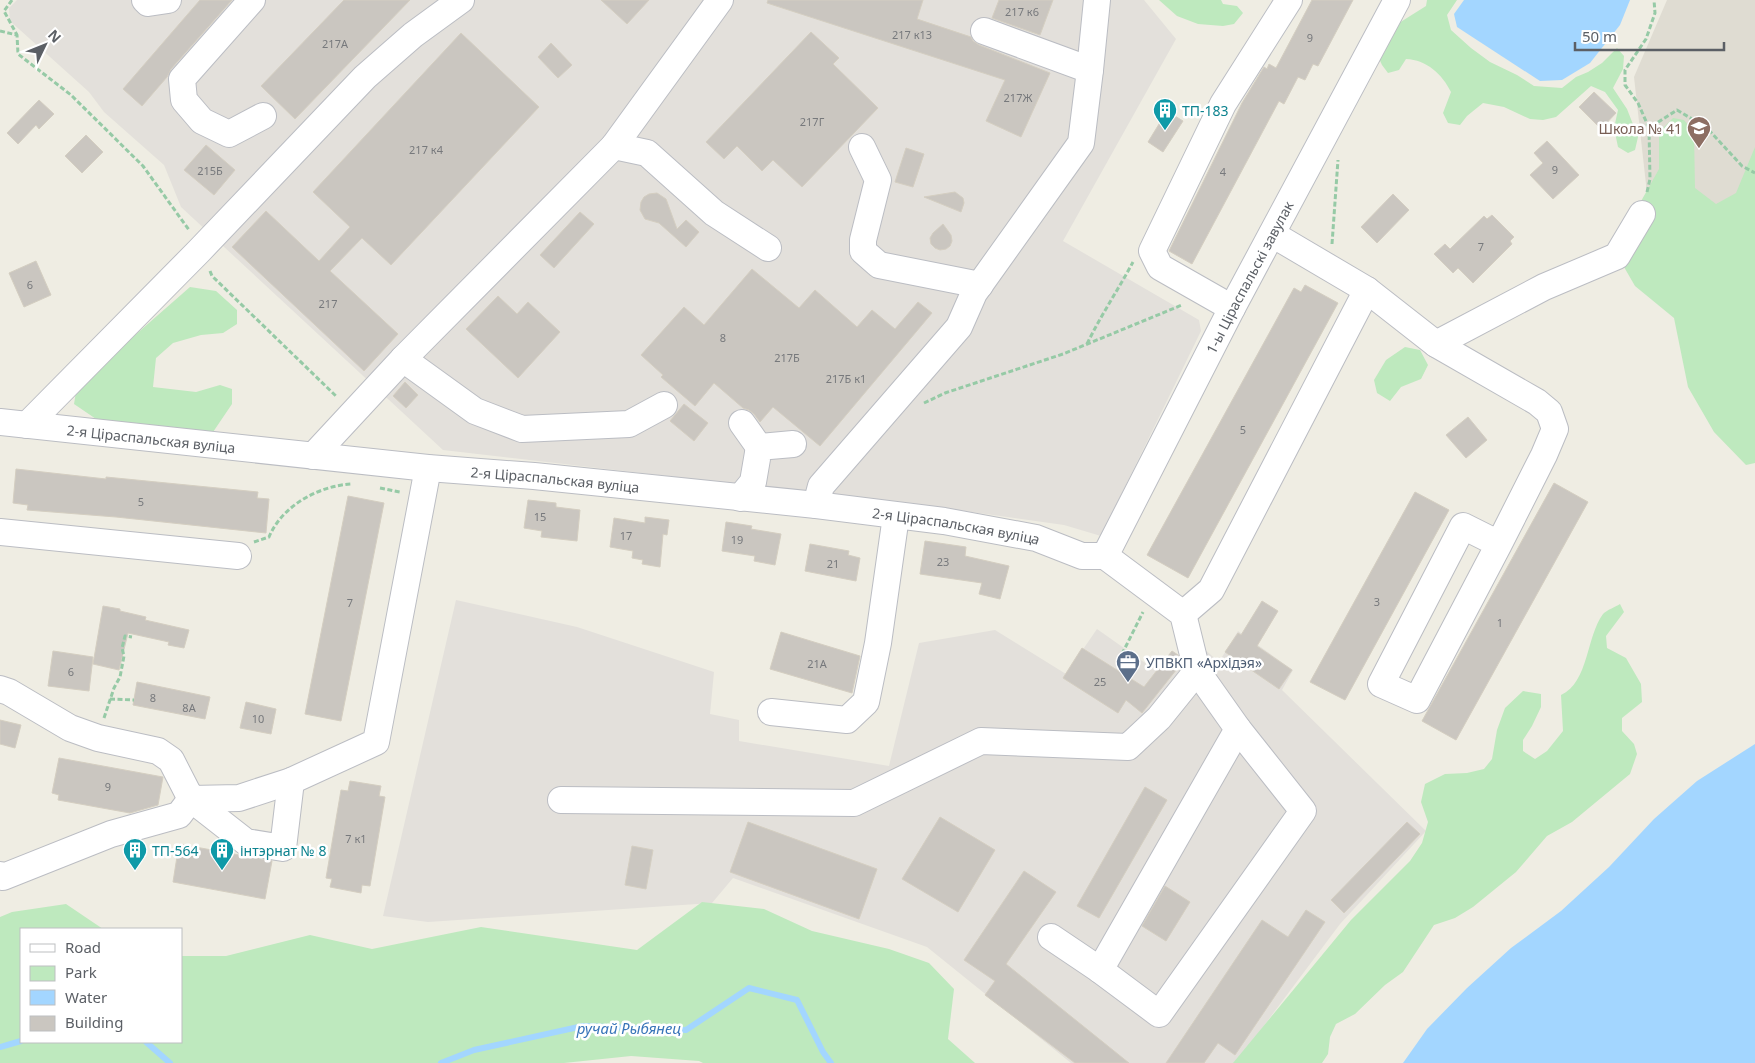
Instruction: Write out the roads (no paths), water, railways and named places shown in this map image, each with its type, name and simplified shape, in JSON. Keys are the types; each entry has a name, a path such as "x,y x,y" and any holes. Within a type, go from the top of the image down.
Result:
{"street":[{"path":"145,0 148,3 168,0"},
{"path":"252,0 182,78 184,100 202,121 229,134 263,116"},
{"path":"27,425 200,251 365,77 413,35 461,0"},
{"path":"313,456 403,359 614,146 720,0"},
{"path":"816,505 821,486 959,326 974,293 1081,143 1097,0"},
{"path":"1232,308 1160,268 1152,251 1223,104 1288,0"},
{"name":"1-ы Ціраспальскі завулак","path":"1105,556 1232,308 1397,0"},
{"path":"984,31 1090,70"},
{"path":"614,146 647,152 714,213 768,248"},
{"path":"862,147 878,180 863,240 864,251 878,265 980,285"},
{"path":"1436,344 1544,287 1617,256 1642,214"},
{"path":"1272,234 1367,290 1436,344 1537,402 1549,412 1555,429 1499,544 1417,700 1381,684 1463,526 1499,544"},
{"path":"1183,614 1212,590 1367,290"},
{"path":"403,359 475,411 522,429 629,424 664,405"},
{"name":"2-я Ціраспальская вуліца","path":"0,422 428,468 534,476 816,505 944,521 1036,538 1082,556 1105,556"},
{"path":"740,498 753,482 759,447 742,423"},
{"path":"759,447 793,444"},
{"path":"191,798 239,798 291,781 376,742 428,468"},
{"path":"771,712 847,720 866,702 878,642 896,516"},
{"path":"0,532 238,556"},
{"path":"1051,937 1100,970 1159,1014 1303,811 1238,729 1197,671 1183,614 1105,556"},
{"path":"561,800 854,803 981,741 1128,747 1159,718 1197,671"},
{"path":"3,685 70,728 98,738 158,751 171,760 191,798 246,842 283,848 291,781"},
{"path":"1100,970 1238,729"},
{"path":"0,875 3,877 111,834 179,815 191,798"}],"water":[{"path":"1464,0 1630,0 1620,25 1590,63 1562,80 1540,81 1457,27 1454,14"},
{"path":"1755,744 1755,1063 1403,1063 1427,1029 1467,988 1511,948 1561,911 1609,867 1654,819 1697,781"}],"waterway":[{"name":"ручай Рыбянец","path":"441,1063 474,1050 583,1026 686,1030 749,988 797,1000 823,1052 831,1063"},
{"name":"ручай Рыбянец","path":"0,1047 20,1041"},
{"name":"ручай Рыбянец","path":"147,1043 170,1063"}],"place":[{"name":"ТП-183","path":"1165,131"},
{"name":"Школа № 41","path":"1699,149"},
{"name":"УПВКП «Архідэя»","path":"1128,683"},
{"name":"ТП-564","path":"135,871"},
{"name":"інтэрнат № 8","path":"222,871"}]}
